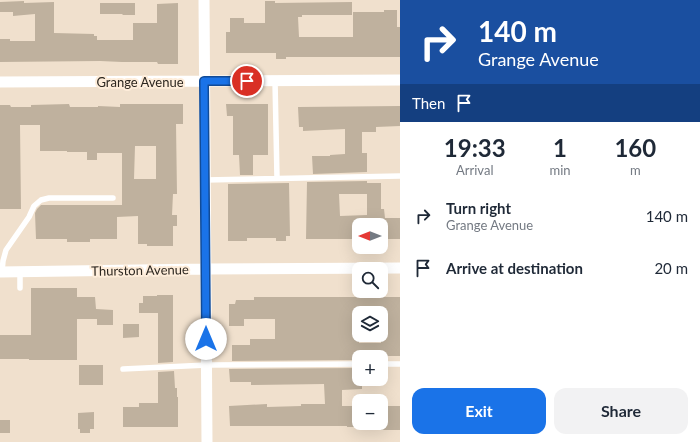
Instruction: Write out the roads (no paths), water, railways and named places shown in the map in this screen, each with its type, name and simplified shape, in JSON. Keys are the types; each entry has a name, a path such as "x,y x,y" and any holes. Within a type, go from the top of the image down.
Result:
{"street":[{"path":"204,0 207,442"},
{"name":"Grange Avenue","path":"0,82 400,80"},
{"name":"Thurston Avenue","path":"1,272 400,268"}],"lane":[{"path":"275,81 277,178"},
{"path":"205,180 400,176"},
{"path":"1,272 6,250 29,217 34,206 41,200 48,198 113,198"},
{"path":"20,272 20,288"},
{"path":"123,369 352,364"},
{"path":"388,364 400,364"}]}
